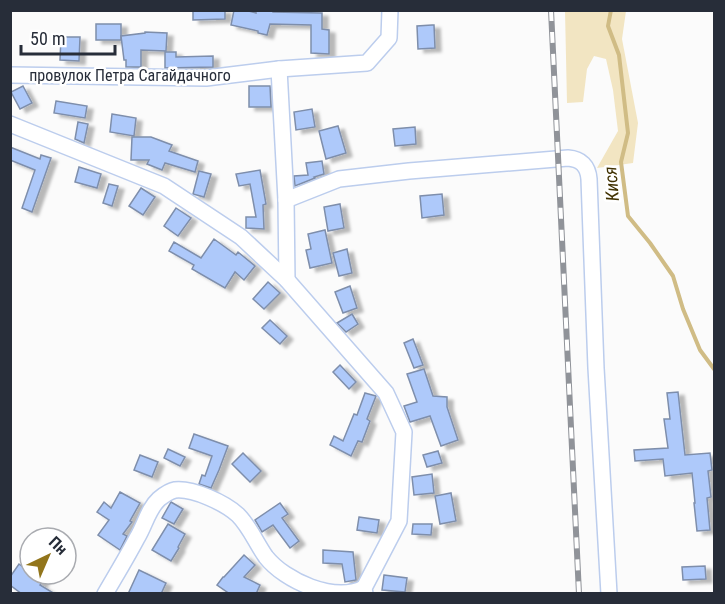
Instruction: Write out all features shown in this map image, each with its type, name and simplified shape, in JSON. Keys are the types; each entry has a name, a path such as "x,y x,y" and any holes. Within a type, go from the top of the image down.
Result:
{"street":[{"name":"провулок Петра Сагайдачного","path":"10,75 206,78 279,69 367,63 389,38 390,10"},
{"path":"279,69 286,200 287,280"},
{"path":"10,124 164,186 241,237 287,280 386,393 405,432 399,521 365,591 334,593 306,585 287,575 276,568 266,557 249,528 233,511 209,498 178,490 166,493 152,507 105,594"},
{"path":"286,200 339,179 391,173 568,158 579,160 586,168 589,179 594,335 609,594"}],"shaded area":[{"path":"565,11 626,11 622,39 638,123 633,163 597,168 618,131 613,90 606,59 594,56 587,69 583,102 567,103"}],"building":[{"path":"193,10 225,10 225,19 193,20"},
{"path":"234,10 256,13 256,10 273,10 273,12 322,13 322,29 329,30 329,54 311,53 311,25 270,24 267,35 231,25"},
{"path":"96,24 121,24 121,40 96,40"},
{"path":"434,25 435,48 418,49 417,26"},
{"path":"145,32 167,33 166,51 141,50 141,67 126,67 121,36"},
{"path":"61,37 80,37 79,61 60,60"},
{"path":"165,52 176,52 176,57 213,56 213,67 165,68"},
{"path":"23,86 32,103 20,109 11,92"},
{"path":"249,86 270,86 271,107 249,107"},
{"path":"56,101 87,106 85,118 54,113"},
{"path":"312,109 315,127 296,130 294,112"},
{"path":"112,114 136,118 134,136 110,132"},
{"path":"78,122 88,124 84,143 75,139"},
{"path":"338,126 346,153 326,159 319,131"},
{"path":"415,127 416,144 395,146 393,129"},
{"path":"132,137 151,137 172,145 169,151 198,161 195,172 165,163 162,170 147,164 149,160 131,160"},
{"path":"10,147 40,159 41,155 51,158 32,212 22,208 35,170 10,160"},
{"path":"322,161 324,174 295,186 294,176 308,175 306,163"},
{"path":"79,167 101,174 97,188 75,182"},
{"path":"260,170 266,204 263,205 264,229 246,228 246,217 256,217 250,184 239,186 236,174"},
{"path":"199,171 211,174 204,197 193,194"},
{"path":"109,184 118,186 112,206 103,203"},
{"path":"141,188 155,197 143,215 129,206"},
{"path":"442,194 444,215 422,218 420,196"},
{"path":"340,204 344,228 328,231 324,207"},
{"path":"176,208 191,218 178,236 164,226"},
{"path":"325,230 332,263 310,268 306,250 311,249 308,234"},
{"path":"214,239 236,255 238,252 255,266 244,280 235,272 225,288 192,269 194,265 169,251 174,242 201,258"},
{"path":"347,249 352,273 339,276 333,253"},
{"path":"268,282 280,293 264,309 253,299"},
{"path":"350,286 357,308 343,313 335,292"},
{"path":"352,314 358,324 346,332 337,323"},
{"path":"270,320 287,336 280,344 262,328"},
{"path":"413,339 423,365 414,368 404,343"},
{"path":"340,365 356,382 349,389 333,372"},
{"path":"424,369 433,396 447,397 447,407 458,440 441,446 430,416 410,422 404,406 417,402 407,374"},
{"path":"678,392 685,455 710,453 712,470 708,471 711,497 707,498 710,530 697,531 692,473 665,476 663,459 635,461 634,450 668,448 664,419 670,419 667,393"},
{"path":"365,393 376,396 367,419 370,421 362,442 358,441 351,456 330,445 334,436 343,441 354,414 357,415"},
{"path":"194,434 228,446 211,488 199,484 202,475 205,476 212,456 189,448"},
{"path":"168,449 185,457 180,466 164,458"},
{"path":"438,451 442,463 427,467 423,455"},
{"path":"243,453 261,471 250,482 232,464"},
{"path":"140,455 158,462 152,477 134,470"},
{"path":"432,474 434,493 414,495 412,477"},
{"path":"120,492 140,503 130,521 132,522 123,534 127,536 120,550 98,535 109,520 97,512 104,502 111,508"},
{"path":"451,493 456,521 440,524 435,496"},
{"path":"171,502 183,509 174,524 162,518"},
{"path":"280,503 288,514 282,518 299,541 290,548 273,525 262,532 255,520"},
{"path":"359,517 379,520 377,533 357,530"},
{"path":"168,524 185,534 171,561 152,550"},
{"path":"413,524 432,524 431,535 412,534"},
{"path":"323,550 353,552 356,580 345,582 342,564 323,563"},
{"path":"244,555 255,565 244,577 260,585 256,594 230,594 217,585"},
{"path":"18,565 18,586 42,586 55,594 22,594 10,585 10,577"},
{"path":"705,566 706,579 683,580 682,567"},
{"path":"139,570 166,583 161,594 128,594"},
{"path":"384,575 407,578 405,592 382,590"}],"waterway":[{"name":"Кися","path":"611,10 608,26 619,55 628,133 621,162 628,216 673,276 683,309 700,350 714,369"}],"railway":[{"path":"551,10 579,594"}]}
